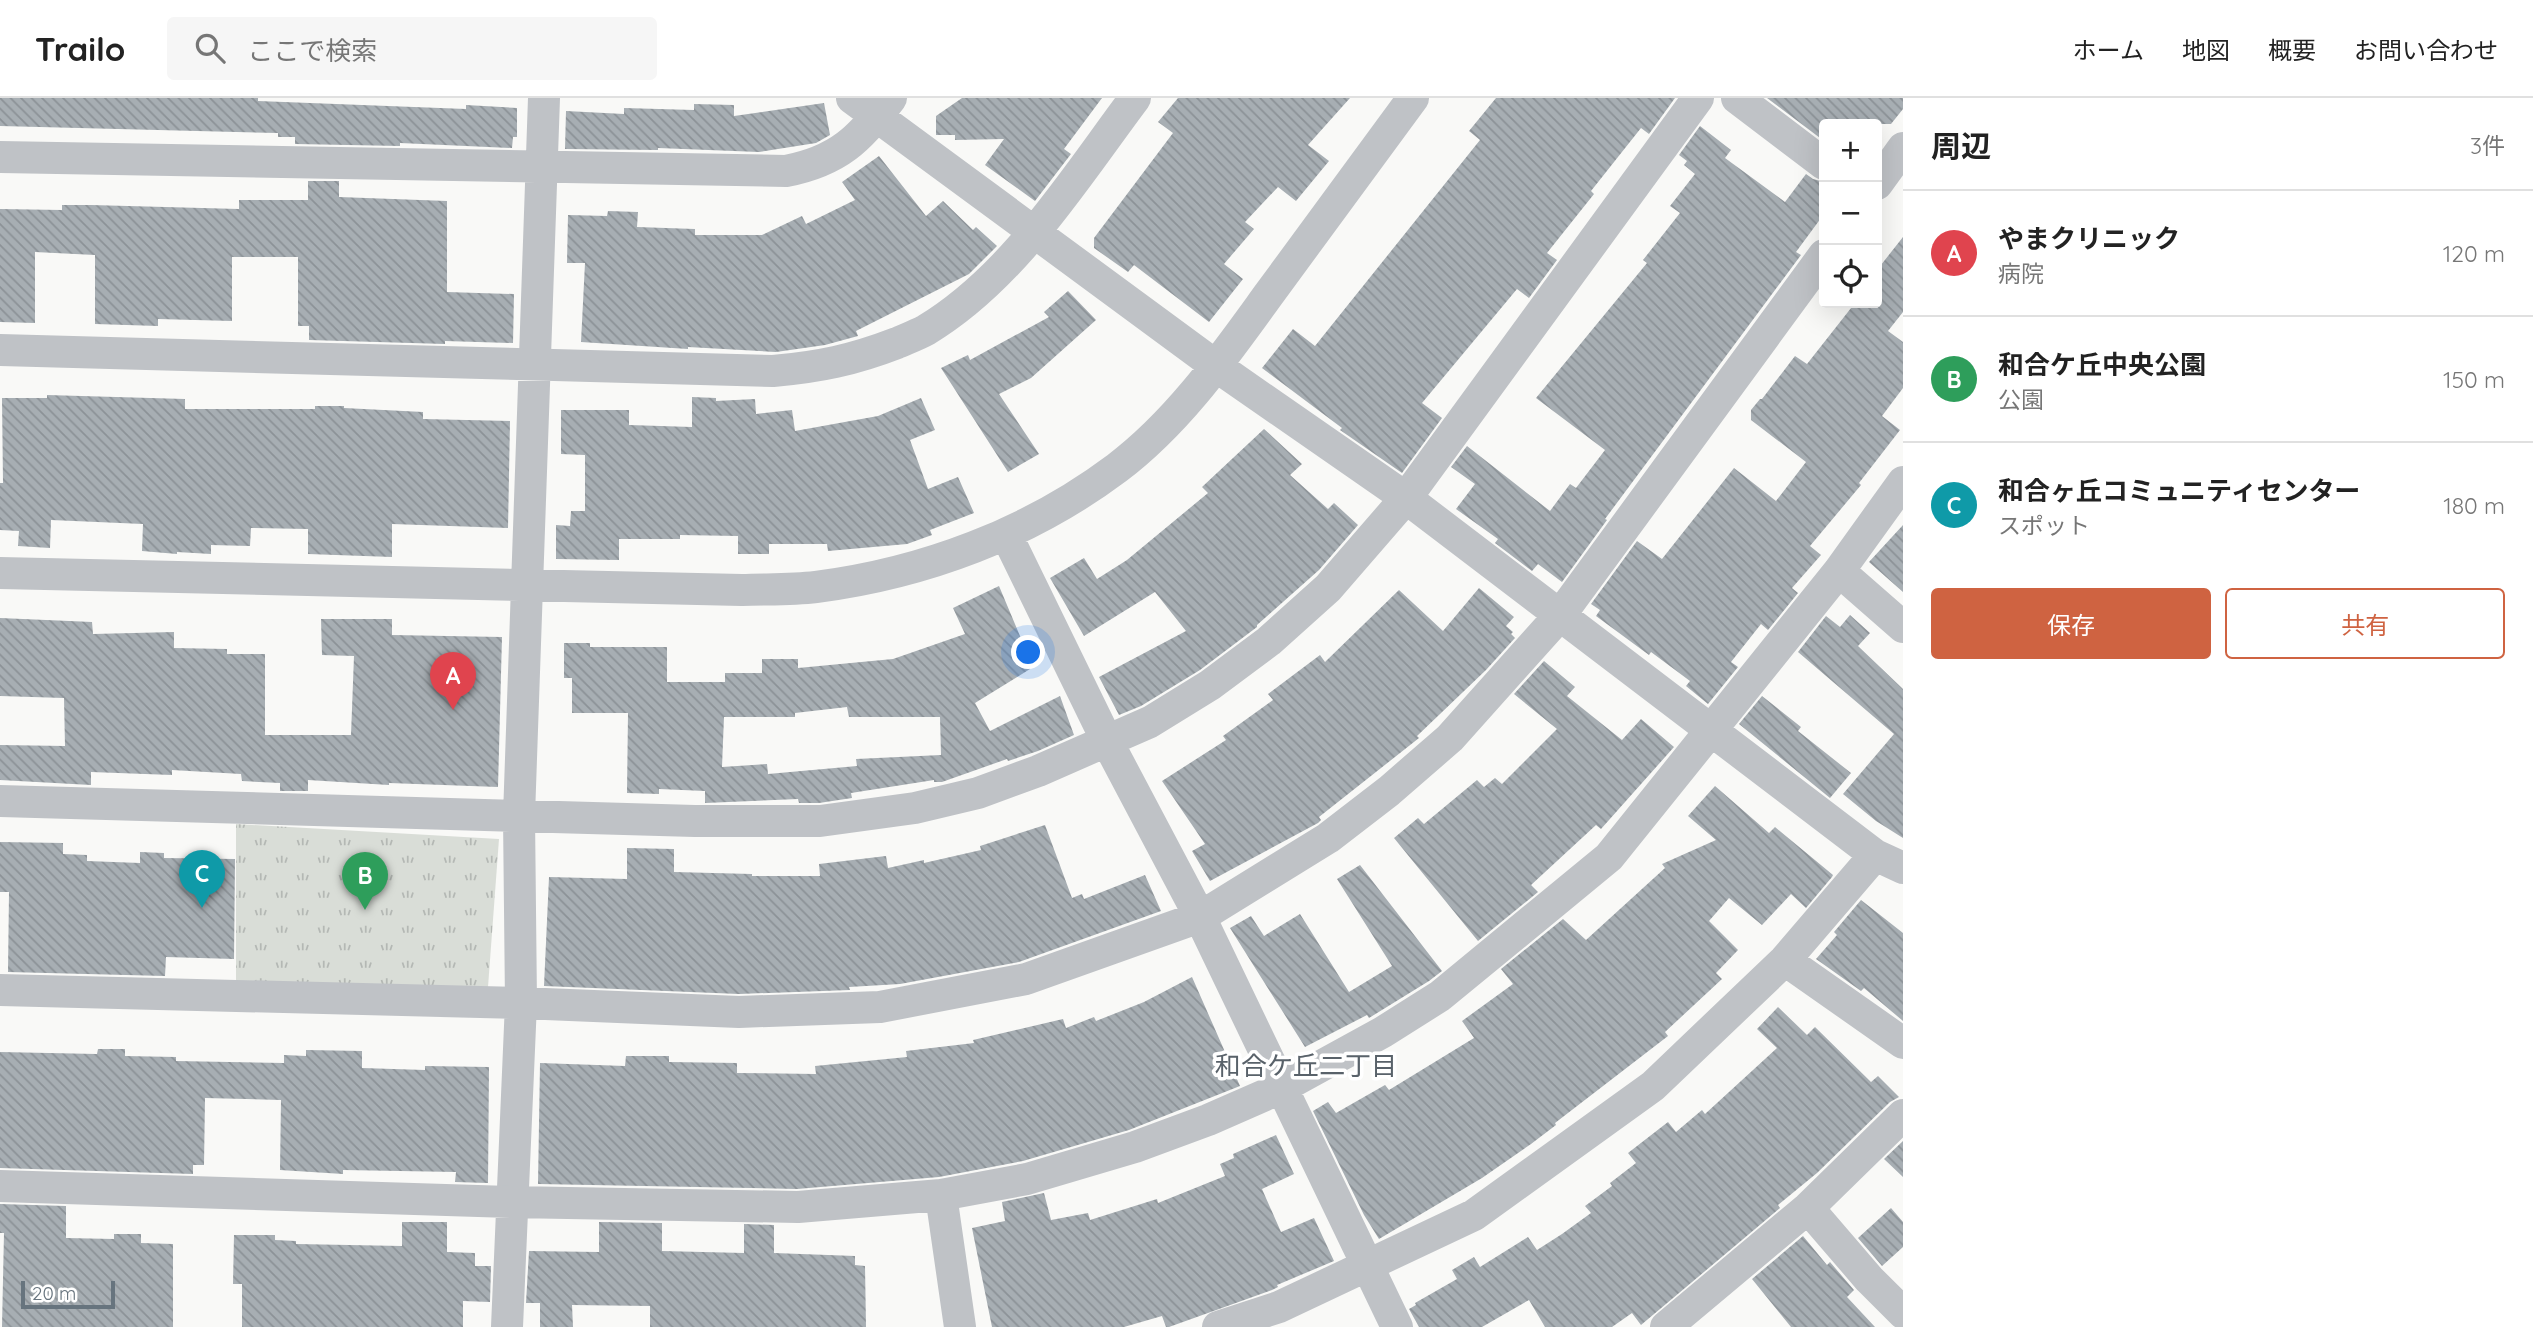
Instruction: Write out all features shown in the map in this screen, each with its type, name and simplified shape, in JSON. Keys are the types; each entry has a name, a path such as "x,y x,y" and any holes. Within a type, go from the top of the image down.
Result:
{"street":[{"path":"507,1327 521,1003 519,816 544,98"},
{"path":"852,98 884,107 1034,233 1216,366 1406,498 1889,862 1653,1086 1474,1215 1279,1307 1218,1327"},
{"path":"0,350 773,372 824,366 876,351 924,331 966,302 1034,233 1135,98"},
{"path":"0,573 742,590 812,588 874,578 941,560 1006,534 1070,500 1118,467 1177,412 1216,366 1413,98"},
{"path":"0,801 695,821 820,821 915,808 978,793 1107,741 1160,716 1210,685 1269,641 1328,588 1406,498 1698,98"},
{"path":"1737,98 1819,160"},
{"path":"0,158 786,171 816,164 835,155 884,107"},
{"path":"1878,182 1903,148"},
{"path":"0,990 521,1003 739,1012 880,1007 1026,979 1200,917 1328,838 1389,791 1450,738 1561,614 1819,262"},
{"path":"0,1186 512,1202 798,1207 941,1195 1027,1179 1135,1147 1208,1120 1280,1088 1383,1032 1440,996 1609,857 1839,571 1903,482"},
{"path":"1006,534 1107,741 1200,917 1397,1327"},
{"path":"1839,571 1903,627"},
{"path":"1785,960 1903,1043"},
{"path":"1666,1327 1808,1208 1903,1115"},
{"path":"941,1195 960,1327"},
{"path":"1808,1208 1903,1314"}],"green space":[{"path":"236,824 499,839 488,987 236,981"}],"building":[{"path":"0,98 258,98 258,101 466,109 466,105 517,108 517,137 513,137 512,148 400,143 400,146 295,144 295,137 278,137 278,133 0,126"},
{"path":"962,98 1102,98 1064,149 1071,154 1035,201 985,165 1004,139 955,140 955,135 936,135 936,116"},
{"path":"1178,98 1350,98 1308,145 1329,161 1296,201 1278,187 1245,222 1254,229 1224,264 1243,279 1209,322 1134,265 1128,272 1094,248 1094,238 1173,133 1158,122"},
{"path":"1496,98 1675,98 1649,134 1641,128 1591,191 1594,194 1547,253 1557,260 1529,298 1517,289 1422,403 1442,418 1402,473 1340,430 1342,428 1262,368 1293,329 1315,346 1480,140 1469,131"},
{"path":"1767,98 1903,98 1903,109 1891,124 1882,124 1882,119 1819,119 1819,137"},
{"path":"824,103 830,135 816,143 759,152 658,148 565,149 566,111 624,114 624,108 694,110 694,104 734,105 734,116"},
{"path":"1700,126 1731,150 1725,158 1785,202 1806,174 1819,181 1819,221 1796,252 1801,255 1605,519 1607,520 1562,582 1538,564 1532,571 1495,543 1498,539 1456,509 1475,484 1451,467 1467,446 1550,511 1570,484 1576,488 1605,450 1536,398 1647,263 1643,260 1680,213 1670,206 1695,174 1684,165 1687,161 1679,155"},
{"path":"879,156 926,216 943,201 973,230 976,227 997,246 969,274 856,331 858,336 825,345 776,352 581,342 585,263 567,263 568,215 607,216 608,211 638,212 637,227 695,229 695,235 762,235 802,216 806,224 855,200 842,182"},
{"path":"308,181 339,181 339,197 447,201 447,292 514,294 513,343 309,340 309,326 298,326 298,257 232,257 232,321 158,319 158,326 95,324 95,255 35,252 35,323 0,322 0,209 62,210 62,205 91,205 239,209 239,200 308,200"},
{"path":"1903,237 1903,312 1888,331 1903,342 1903,388 1882,416 1900,430 1859,483 1861,485 1810,546 1821,555 1792,588 1798,593 1768,630 1761,624 1731,662 1738,667 1708,704 1686,686 1690,681 1596,616 1600,610 1591,604 1637,541 1662,559 1734,468 1776,501 1806,462 1751,420 1751,410 1795,356 1807,364 1851,308 1882,308 1882,264"},
{"path":"1068,291 1096,320 1031,378 999,394 1039,454 1008,472 941,368 968,355 970,360 1049,317 1044,312"},
{"path":"47,395 185,399 185,409 315,409 315,406 344,406 423,412 423,419 510,421 508,528 392,524 392,557 308,554 308,529 251,528 250,546 211,545 211,554 177,554 142,551 143,524 51,520 50,548 18,546 19,531 0,530 0,483 3,483 2,398 47,398"},
{"path":"692,397 716,398 716,401 755,399 756,414 792,410 795,431 878,416 921,398 935,430 910,440 928,489 958,477 974,513 930,530 932,535 907,544 828,551 827,544 769,544 769,554 738,554 738,536 680,535 680,539 619,539 619,560 556,559 556,525 570,526 571,511 585,511 585,455 561,454 561,410 629,410 629,425 692,427"},
{"path":"1264,429 1302,464 1290,475 1328,509 1334,503 1358,525 1319,570 1257,627 1200,670 1141,706 1119,715 1099,677 1186,631 1155,592 1084,636 1050,578 1084,558 1097,579 1127,560 1208,493 1202,487"},
{"path":"1903,525 1903,592 1869,562"},
{"path":"999,586 1030,660 1030,669 975,703 990,731 1060,696 1074,735 1038,751 942,782 934,780 851,793 852,798 819,803 799,803 798,799 705,803 705,791 659,789 659,794 627,793 628,713 572,713 572,678 564,678 564,643 590,643 590,647 667,647 667,682 725,682 725,673 762,673 762,659 798,659 798,668 893,659 965,634 953,608","holes":["847,707 849,717 940,717 941,755 856,759 857,766 768,774 767,764 722,767 724,717 795,717 795,713"]},
{"path":"1479,588 1514,617 1506,626 1515,638 1486,670 1417,736 1419,738 1319,817 1321,820 1318,823 1210,881 1192,851 1205,844 1162,781 1226,740 1223,736 1273,700 1268,694 1320,655 1325,662 1399,590 1443,631"},
{"path":"1850,615 1870,633 1858,646 1903,689 1903,838 1876,821 1843,794 1894,734 1798,652 1826,616 1840,627"},
{"path":"0,618 92,622 93,634 174,632 174,648 227,649 227,654 265,654 265,735 351,735 354,656 322,655 321,619 392,619 392,635 502,637 498,787 308,780 308,791 280,791 280,783 242,781 241,774 172,770 172,775 91,772 91,785 0,780 0,745 65,746 64,698 0,696"},
{"path":"1544,661 1575,687 1567,696 1622,740 1641,719 1674,747 1601,829 1596,825 1531,885 1538,892 1478,941 1394,838 1418,818 1424,824 1477,780 1484,787 1495,778 1502,784 1557,729 1514,694"},
{"path":"1762,696 1801,727 1798,731 1851,773 1830,798 1739,724"},
{"path":"1715,786 1769,833 1775,827 1833,875 1832,877 1806,908 1791,894 1762,925 1729,898 1709,921 1738,950 1716,973 1722,979 1665,1032 1668,1036 1531,1144 1482,1178 1379,1239 1364,1215 1313,1111 1328,1102 1336,1113 1385,1085 1389,1090 1474,1038 1462,1021 1513,984 1501,969 1563,919 1586,940 1665,868 1662,864 1716,840 1688,816"},
{"path":"1045,825 1072,898 1082,894 1084,899 1145,875 1161,911 1019,962 900,984 849,987 850,990 739,994 544,986 549,877 627,879 627,848 674,849 674,872 820,876 819,864 886,856 888,868 924,860 924,863 981,850 980,846"},
{"path":"0,842 63,843 63,854 87,855 87,861 140,863 140,852 164,853 164,858 235,859 234,959 166,957 165,976 8,972 9,892 0,892"},
{"path":"1360,865 1442,971 1369,1018 1367,1015 1305,1047 1230,928 1251,916 1264,936 1300,914 1349,992 1392,966 1337,879"},
{"path":"1861,900 1903,933 1903,1021 1864,988 1861,991 1816,959 1837,935 1834,932"},
{"path":"1192,977 1240,1086 1129,1130 1023,1161 939,1177 797,1189 538,1184 540,1063 625,1066 626,1056 669,1056 669,1062 737,1063 737,1073 816,1074 815,1066 907,1057 906,1051 974,1043 973,1040 1063,1019 1066,1028 1094,1017 1096,1021 1144,1002"},
{"path":"1778,1007 1807,1035 1815,1027 1871,1082 1878,1076 1899,1097 1890,1102 1817,1173 1778,1205 1780,1208 1641,1325 1632,1313 1612,1327 1545,1327 1529,1300 1482,1327 1419,1327 1409,1309 1457,1279 1452,1270 1474,1257 1480,1267 1528,1237 1537,1250 1591,1213 1585,1206 1612,1186 1610,1183 1636,1163 1628,1153 1668,1122 1676,1132 1702,1110 1705,1114 1777,1048 1757,1029"},
{"path":"98,1049 125,1049 125,1056 176,1057 176,1061 284,1063 284,1055 306,1056 306,1050 362,1051 362,1068 425,1070 425,1066 489,1067 488,1183 455,1182 456,1172 343,1170 343,1174 280,1170 281,1100 205,1098 204,1165 193,1165 193,1174 0,1168 0,1052 97,1054"},
{"path":"1276,1135 1294,1174 1262,1189 1281,1232 1314,1218 1334,1261 1277,1285 1278,1287 1272,1290 1169,1327 1166,1327 1162,1316 1124,1327 992,1327 972,1228 1005,1221 1002,1202 1044,1193 1051,1220 1088,1213 1090,1220 1157,1199 1158,1203 1225,1176 1220,1164 1234,1158 1233,1154"},
{"path":"1903,1141 1903,1177 1884,1159"},
{"path":"0,1204 66,1206 66,1238 114,1239 114,1234 141,1234 141,1243 173,1244 173,1327 2,1327 4,1233 0,1233"},
{"path":"1891,1208 1903,1222 1903,1247 1882,1266 1858,1238"},
{"path":"402,1222 447,1222 447,1252 475,1253 475,1266 491,1266 490,1302 463,1301 463,1327 242,1327 242,1284 233,1284 234,1235 275,1235 275,1240 296,1241 296,1244 402,1246"},
{"path":"599,1222 662,1223 662,1251 744,1253 744,1224 774,1225 774,1253 855,1256 855,1265 865,1266 866,1327 650,1327 650,1306 572,1305 573,1327 540,1327 540,1303 526,1303 529,1251 599,1252"},
{"path":"1803,1236 1827,1265 1830,1262 1854,1290 1847,1297 1875,1327 1791,1327 1752,1279"}],"place":[{"name":"やまクリニック","path":"453,710"},
{"name":"和合ヶ丘コミュニティセンター","path":"202,908"},
{"name":"和合ケ丘中央公園","path":"365,910"}],"district":[{"name":"和合ケ丘二丁目","path":"1306,1065"}]}
